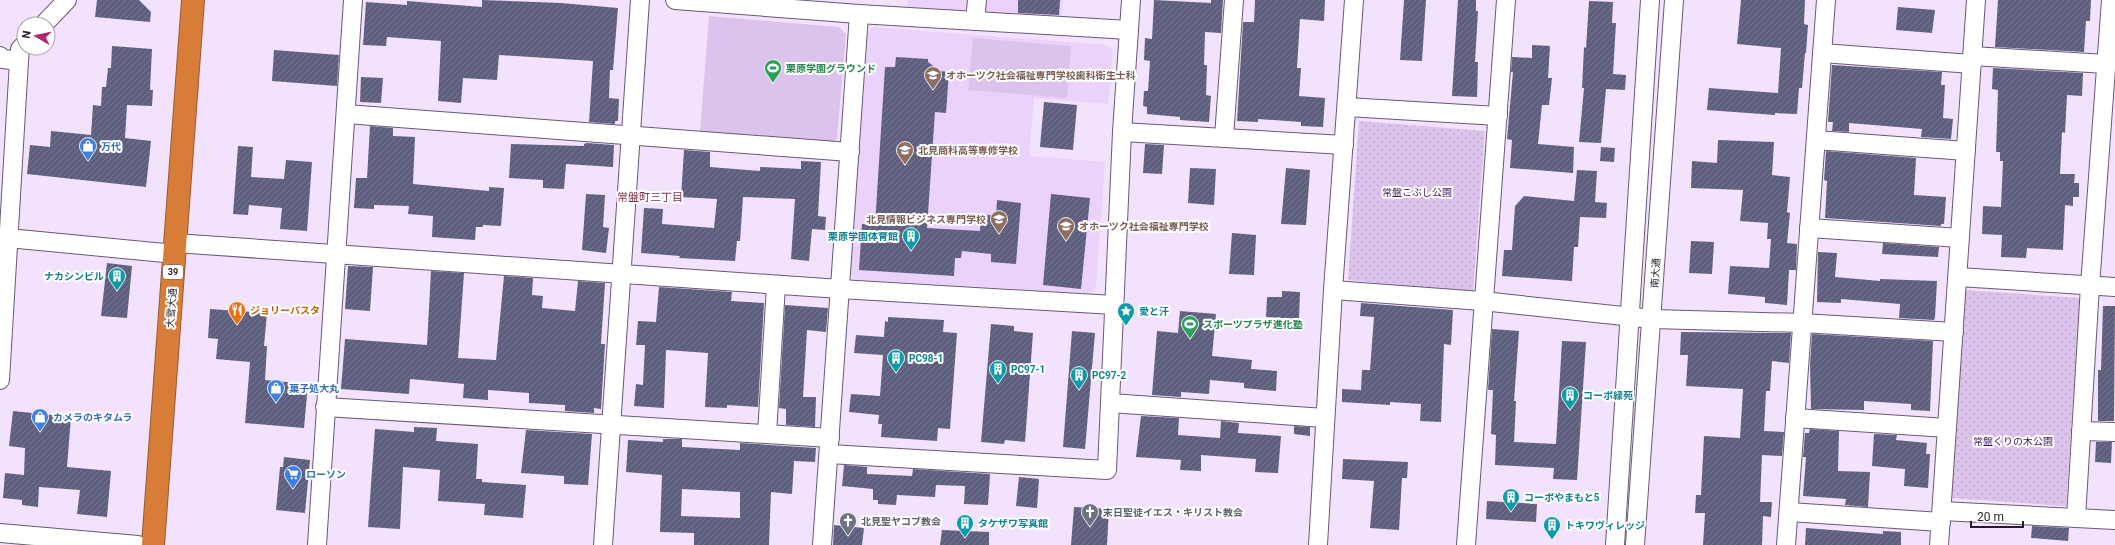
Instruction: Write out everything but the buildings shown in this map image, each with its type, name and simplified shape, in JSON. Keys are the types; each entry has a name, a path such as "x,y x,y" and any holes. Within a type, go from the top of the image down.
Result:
{"highway":[{"name":"大雪大通","path":"153,545 193,0"}],"street":[{"path":"52,16 67,0"},
{"path":"317,545 353,0"},
{"path":"603,545 640,0"},
{"path":"675,0 859,14 1129,30"},
{"path":"976,21 977,0"},
{"path":"325,407 767,434 830,446 1107,470 1122,132 1131,0"},
{"path":"1224,137 1234,0"},
{"path":"1318,545 1333,290 1354,0"},
{"path":"1466,545 1482,301 1498,116 1506,0"},
{"path":"1615,545 1650,0"},
{"name":"南大通","path":"1635,545 1674,0"},
{"path":"1786,545 1826,0"},
{"path":"1939,545 1976,0"},
{"path":"2076,518 2090,286 2111,0"},
{"path":"822,545 859,14"},
{"path":"1822,53 2106,64"},
{"path":"0,56 3,59 16,55"},
{"path":"0,380 8,238 22,56"},
{"path":"1347,107 1498,116"},
{"path":"346,114 850,152"},
{"path":"1122,132 1344,145"},
{"path":"1816,140 1966,151"},
{"path":"1809,228 1960,238"},
{"path":"8,238 175,249 335,256 776,285 1114,305"},
{"path":"1958,277 2115,287"},
{"path":"767,434 776,285"},
{"path":"1333,290 1482,301 1652,319 1802,323 1954,332"},
{"path":"1110,403 1325,418"},
{"path":"1795,418 1947,428"},
{"path":"2081,431 2115,432"},
{"path":"1788,512 1941,517 2076,518 2115,520"},
{"path":"0,533 138,545"}],"shaded area":[{"path":"908,0 1063,0 1061,20 907,8"},
{"path":"873,27 1107,45 1113,51 1108,104 1034,98 1029,156 1105,162 1096,287 1091,293 859,280 850,275 867,33"}],"green space":[{"name":"栗原学園グラウンド","path":"709,16 839,27 846,34 837,138 832,143 700,132"},
{"path":"973,38 1071,46 1067,98 968,90"},
{"name":"常盤こぶし公園","path":"1359,121 1485,131 1473,292 1348,280"},
{"name":"常盤くりの木公園","path":"1966,290 2080,298 2066,506 1951,498"}],"place":[{"name":"栗原学園グラウンド","path":"773,83"},
{"name":"オホーツク社会福祉専門学校歯科衛生士科","path":"933,90"},
{"name":"万代","path":"88,161"},
{"name":"北見商科高等専修学校","path":"905,165"},
{"name":"北見情報ビジネス専門学校","path":"999,234"},
{"name":"オホーツク社会福祉専門学校","path":"1066,241"},
{"name":"栗原学園体育館","path":"911,251"},
{"name":"ナカシンビル","path":"117,291"},
{"name":"ジョリーパスタ","path":"237,325"},
{"name":"愛と汗","path":"1126,326"},
{"name":"スポーツプラザ進化塾","path":"1190,339"},
{"name":"PC98-1","path":"896,373"},
{"name":"PC97-1","path":"998,384"},
{"name":"PC97-2","path":"1079,390"},
{"name":"菓子処大丸","path":"276,403"},
{"name":"コーポ緑苑","path":"1570,410"},
{"name":"カメラのキタムラ","path":"40,432"},
{"name":"ローソン","path":"293,489"},
{"name":"コーポやまもと5","path":"1511,512"},
{"name":"末日聖徒イエス・キリスト教会","path":"1090,527"},
{"name":"北見聖ヤコブ教会","path":"848,536"},
{"name":"タケザワ写真館","path":"965,538"},
{"name":"トキワヴィレッジ","path":"1552,540"}],"district":[{"name":"常盤町三丁目","path":"650,197"}]}
